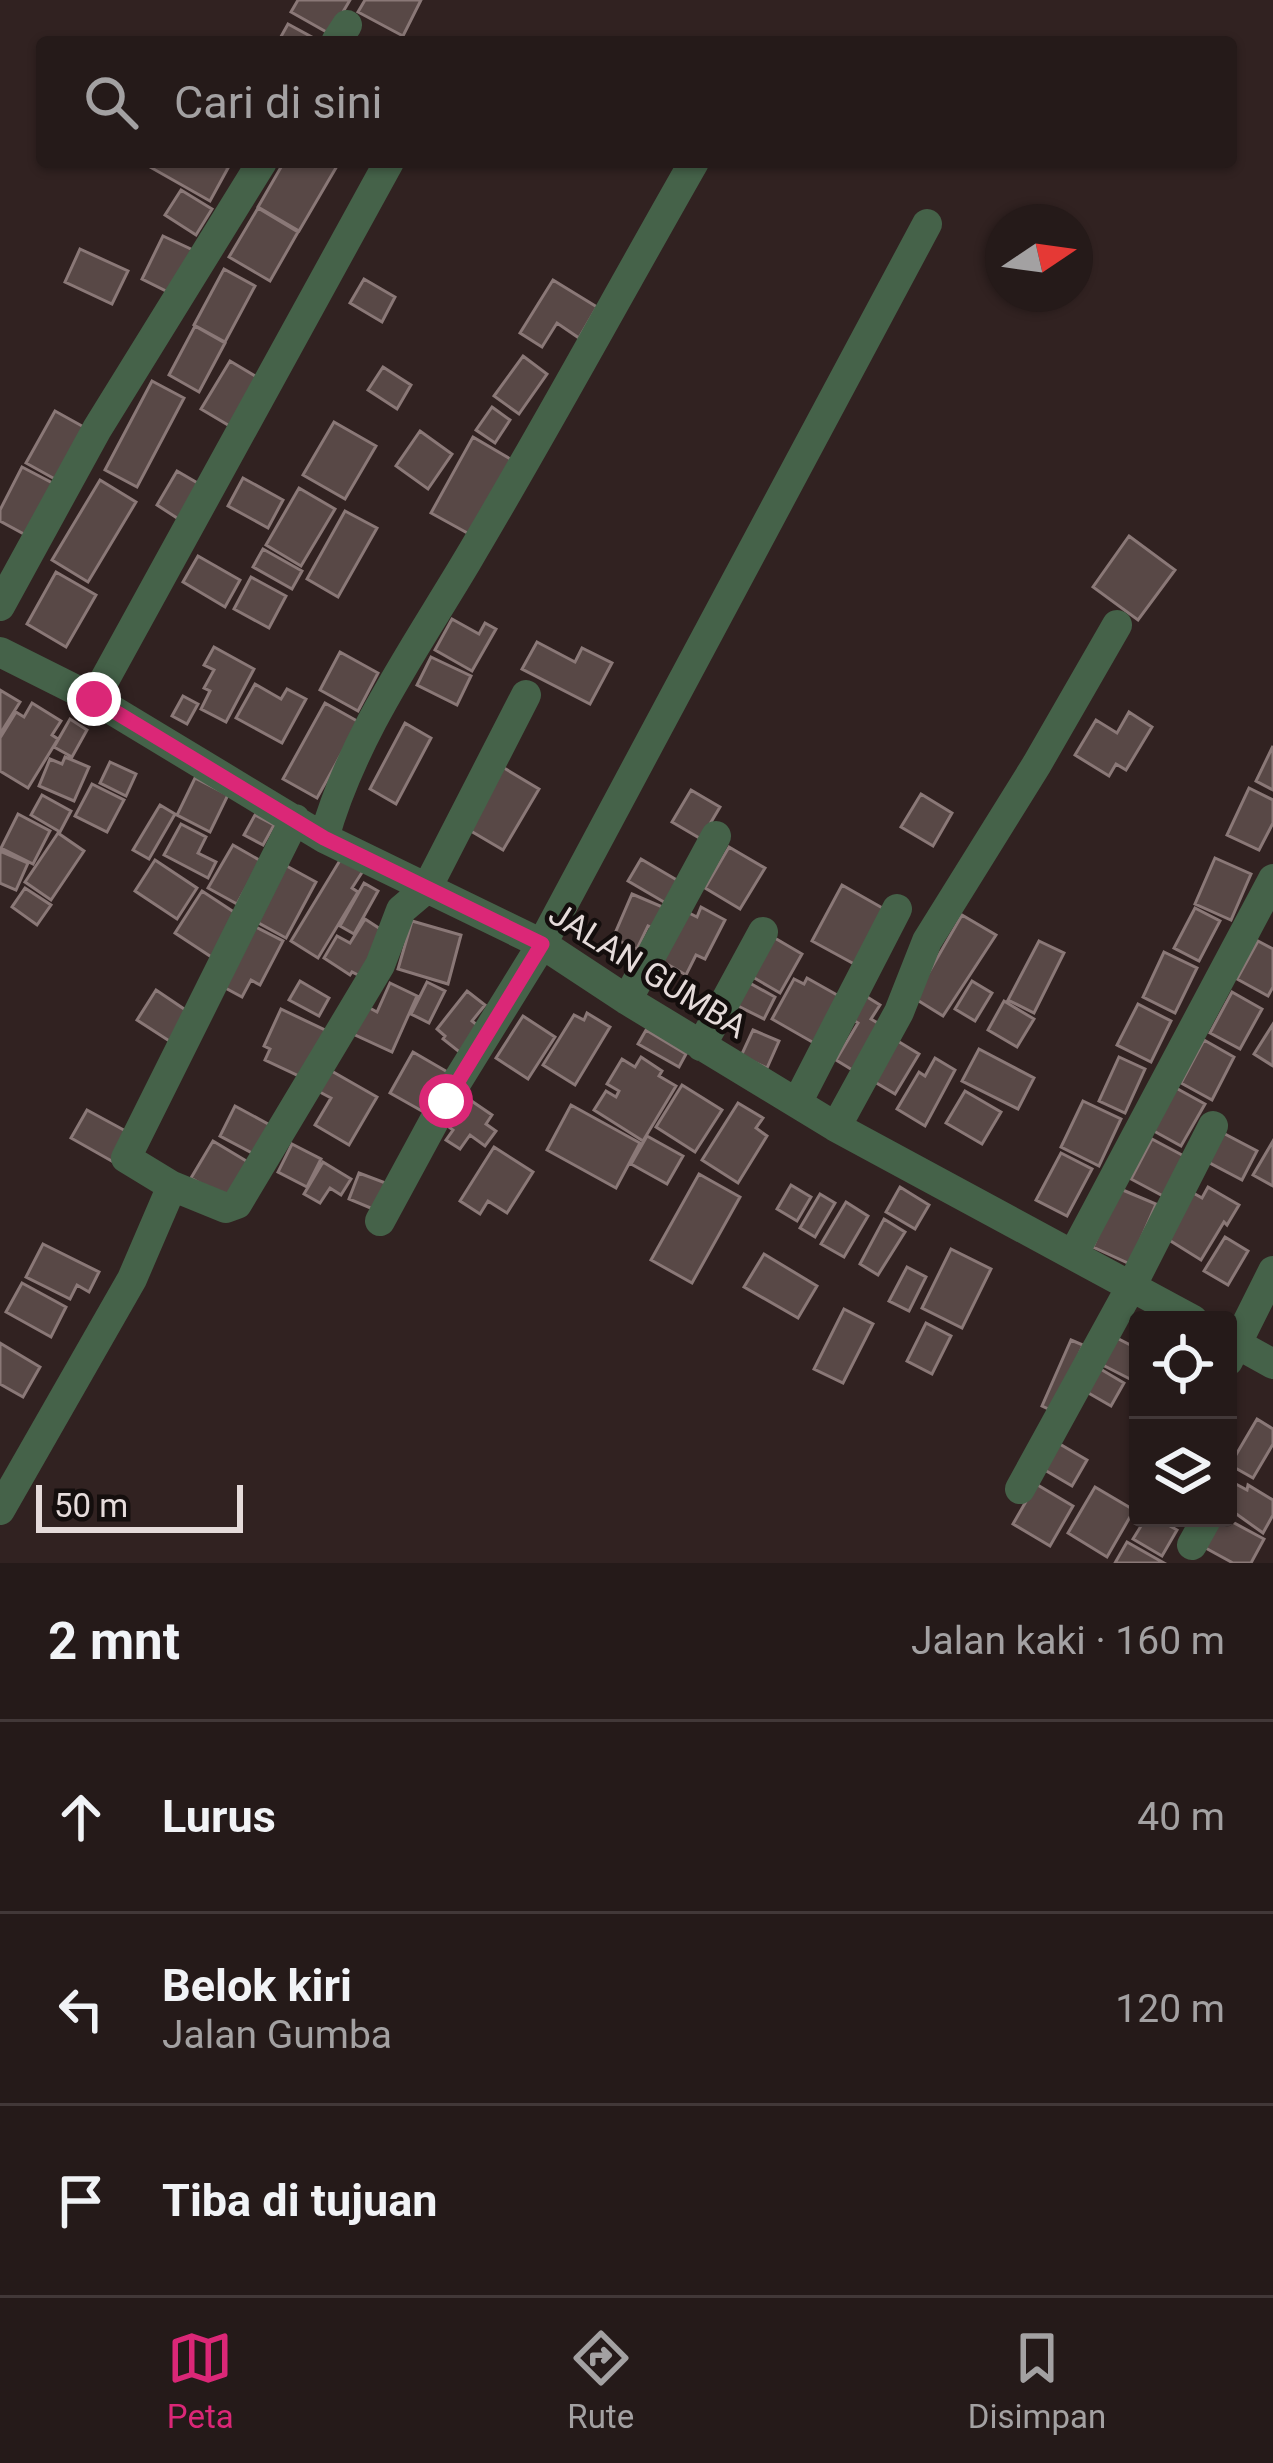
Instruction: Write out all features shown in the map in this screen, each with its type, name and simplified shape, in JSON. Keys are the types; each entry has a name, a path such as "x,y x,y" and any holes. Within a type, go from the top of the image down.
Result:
{"street":[{"path":"0,606 97,430 258,168"},
{"path":"94,699 386,168"},
{"path":"324,838 335,796 398,674 691,168"},
{"path":"380,1221 446,1101 542,944 927,224"},
{"path":"836,1126 899,1012 927,940 1117,625"},
{"name":"JALAN GUMBA","path":"0,652 94,699 324,838 542,944 836,1126 1177,1311"},
{"path":"295,820 126,1158 172,1186 226,1208 237,1204 380,965 401,910 428,888 526,695"},
{"path":"627,1000 716,836"},
{"path":"1074,1253 1273,879"},
{"path":"797,1103 897,909"},
{"path":"701,1046 763,932"},
{"path":"1020,1489 1213,1126"},
{"path":"0,1510 132,1279 172,1186"},
{"path":"1237,1337 1273,1271"},
{"path":"1237,1350 1273,1364"}],"building":[{"path":"298,0 350,0 330,34 291,12"},
{"path":"365,0 421,0 403,36 358,12"},
{"path":"288,24 310,36 281,36"},
{"path":"152,168 228,168 210,201"},
{"path":"281,168 336,168 299,231 258,207"},
{"path":"181,190 212,209 196,235 165,215"},
{"path":"258,208 298,232 270,281 229,257"},
{"path":"163,236 195,251 174,295 142,279"},
{"path":"80,249 128,271 112,304 65,282"},
{"path":"224,269 255,286 225,342 194,325"},
{"path":"364,279 395,297 382,322 350,303"},
{"path":"553,280 597,307 579,338 557,323 542,347 520,333"},
{"path":"195,326 225,343 199,392 169,375"},
{"path":"523,356 547,374 519,414 494,396"},
{"path":"230,361 262,380 233,428 201,409"},
{"path":"383,367 411,385 397,409 368,390"},
{"path":"152,381 184,398 137,487 105,470"},
{"path":"492,407 510,420 495,443 476,430"},
{"path":"55,411 91,431 62,483 26,463"},
{"path":"334,422 376,446 345,499 303,475"},
{"path":"420,431 452,454 428,489 396,466"},
{"path":"473,437 512,460 471,535 431,513"},
{"path":"22,467 60,487 33,539 0,521 0,510"},
{"path":"177,471 201,485 180,520 157,505"},
{"path":"243,478 283,500 268,528 228,506"},
{"path":"100,480 136,502 88,582 52,560"},
{"path":"299,488 335,509 301,566 266,545"},
{"path":"345,511 377,528 338,597 307,579"},
{"path":"1129,536 1175,570 1138,620 1093,587"},
{"path":"263,549 302,571 292,589 253,567"},
{"path":"198,556 240,580 225,607 183,582"},
{"path":"56,572 96,595 66,647 27,624"},
{"path":"251,577 286,596 269,628 234,609"},
{"path":"452,619 479,634 485,623 496,629 472,671 435,650"},
{"path":"537,642 575,662 582,648 612,663 590,704 522,669"},
{"path":"214,647 254,669 226,722 201,709 210,691 204,688 214,670 204,665"},
{"path":"340,652 378,673 358,711 320,690"},
{"path":"431,657 471,676 457,705 417,685"},
{"path":"255,684 281,699 287,689 306,699 282,743 236,718"},
{"path":"0,690 20,702 0,734"},
{"path":"183,696 198,704 187,724 172,716"},
{"path":"32,703 61,721 52,735 58,739 28,788 0,771 0,738 16,712 24,717"},
{"path":"325,703 359,722 317,798 283,779"},
{"path":"1129,712 1152,727 1126,770 1116,764 1109,776 1075,755 1096,720 1117,733"},
{"path":"70,719 87,730 72,757 54,747"},
{"path":"405,723 431,738 396,804 370,789"},
{"path":"1273,746 1273,790 1256,781"},
{"path":"65,757 89,767 74,801 39,786 50,759 62,764"},
{"path":"110,762 136,774 126,796 100,783"},
{"path":"499,765 539,789 503,850 464,827"},
{"path":"195,778 228,795 210,832 177,815"},
{"path":"92,784 124,800 107,832 75,816"},
{"path":"1249,788 1273,800 1273,823 1259,850 1227,835"},
{"path":"691,790 720,807 701,839 672,822"},
{"path":"921,794 952,813 933,846 901,827"},
{"path":"42,795 71,811 60,832 31,815"},
{"path":"160,805 175,814 149,859 133,850"},
{"path":"18,814 50,831 33,864 1,848"},
{"path":"255,815 274,825 263,845 244,835"},
{"path":"181,824 206,837 198,853 216,862 208,878 164,855"},
{"path":"58,833 84,851 51,900 25,882"},
{"path":"233,845 261,861 237,904 208,888"},
{"path":"729,847 765,868 740,909 705,888"},
{"path":"0,851 28,863 16,890 0,883"},
{"path":"342,857 363,871 352,888 358,892 318,958 291,941"},
{"path":"1215,858 1251,874 1231,920 1195,904"},
{"path":"641,859 682,883 669,905 628,881"},
{"path":"155,860 197,888 177,919 135,891"},
{"path":"283,864 316,882 286,938 253,920"},
{"path":"364,883 378,891 354,934 340,926"},
{"path":"842,885 886,910 856,965 812,941"},
{"path":"25,888 51,905 37,925 12,907"},
{"path":"202,891 237,914 216,960 175,933"},
{"path":"632,894 665,908 655,929 648,926 637,949 613,938"},
{"path":"701,907 725,920 705,959 696,955 686,975 660,960 685,911 697,917"},
{"path":"1195,908 1220,921 1199,961 1174,948"},
{"path":"962,915 996,935 943,1016 914,998"},
{"path":"365,919 388,934 362,977 324,958 337,936 350,943"},
{"path":"412,921 461,935 448,984 398,969"},
{"path":"254,926 283,941 260,985 251,980 242,997 216,983"},
{"path":"773,937 802,954 780,993 751,976"},
{"path":"1039,941 1064,953 1034,1013 1008,1000"},
{"path":"1258,941 1273,949 1273,987 1268,996 1237,979"},
{"path":"1164,952 1197,968 1175,1013 1143,997"},
{"path":"807,978 839,996 814,1043 772,1019 794,979 804,984"},
{"path":"300,981 329,998 319,1016 289,1000"},
{"path":"746,981 775,997 764,1019 734,1004"},
{"path":"972,981 992,993 975,1021 955,1009"},
{"path":"427,982 445,991 429,1023 411,1014"},
{"path":"390,983 417,996 392,1052 353,1034 366,1006 377,1012"},
{"path":"156,990 193,1015 174,1044 137,1020"},
{"path":"467,991 485,1005 472,1021 482,1029 462,1054 437,1029"},
{"path":"1232,992 1262,1009 1240,1049 1210,1033"},
{"path":"864,995 880,1005 871,1019 881,1025 854,1071 836,1060 858,1023 850,1018"},
{"path":"1004,1001 1034,1019 1017,1047 988,1030"},
{"path":"1138,1004 1171,1021 1151,1062 1117,1045"},
{"path":"281,1009 327,1031 299,1076 265,1060 270,1049 264,1046"},
{"path":"587,1013 610,1027 575,1085 543,1065 574,1015 584,1020"},
{"path":"523,1016 555,1037 528,1079 496,1058"},
{"path":"1273,1024 1273,1066 1254,1054"},
{"path":"646,1030 686,1054 679,1067 638,1044"},
{"path":"753,1030 779,1041 767,1068 741,1056"},
{"path":"891,1037 919,1054 895,1094 868,1078"},
{"path":"1204,1040 1234,1057 1212,1100 1181,1083"},
{"path":"979,1049 1034,1078 1018,1109 962,1081"},
{"path":"413,1052 451,1074 429,1115 390,1093"},
{"path":"641,1057 676,1086 643,1141 594,1110 606,1091 616,1097 619,1091 607,1084 622,1059 635,1067"},
{"path":"1119,1057 1145,1069 1125,1113 1099,1101"},
{"path":"935,1058 955,1070 925,1126 897,1109 919,1072 925,1076"},
{"path":"328,1069 377,1097 349,1145 315,1125 331,1098 316,1090"},
{"path":"682,1085 722,1110 695,1152 656,1127"},
{"path":"1176,1088 1205,1104 1181,1146 1152,1130"},
{"path":"457,1091 492,1115 486,1124 496,1131 485,1146 470,1135 460,1149 446,1140 453,1130 438,1119"},
{"path":"965,1091 1001,1112 982,1144 946,1123"},
{"path":"1083,1101 1121,1119 1099,1166 1061,1147"},
{"path":"738,1103 763,1118 756,1128 767,1136 738,1183 702,1160"},
{"path":"571,1105 640,1143 616,1188 547,1150"},
{"path":"235,1106 270,1125 254,1154 220,1136"},
{"path":"87,1110 133,1135 117,1164 71,1138"},
{"path":"1223,1133 1257,1151 1242,1180 1208,1162"},
{"path":"647,1136 683,1156 667,1184 631,1164"},
{"path":"1152,1139 1184,1156 1163,1196 1131,1179"},
{"path":"213,1141 253,1165 231,1202 191,1178"},
{"path":"1273,1141 1273,1186 1253,1175"},
{"path":"292,1144 321,1159 307,1187 278,1172"},
{"path":"494,1147 533,1172 507,1213 488,1201 480,1214 460,1201"},
{"path":"1061,1153 1092,1169 1067,1216 1036,1200"},
{"path":"323,1162 351,1179 341,1195 330,1188 320,1203 304,1194"},
{"path":"359,1173 391,1185 380,1212 349,1199"},
{"path":"699,1174 740,1197 692,1283 651,1260"},
{"path":"791,1185 811,1197 797,1221 777,1209"},
{"path":"900,1187 929,1205 915,1229 886,1212"},
{"path":"1208,1187 1239,1205 1201,1260 1161,1235 1188,1190 1202,1198"},
{"path":"1118,1188 1156,1204 1130,1264 1093,1247"},
{"path":"820,1194 835,1203 815,1237 800,1228"},
{"path":"846,1202 868,1216 844,1257 821,1244"},
{"path":"884,1219 905,1232 878,1275 860,1264"},
{"path":"1225,1237 1248,1251 1228,1285 1204,1271"},
{"path":"43,1244 99,1272 89,1292 77,1285 70,1299 26,1277"},
{"path":"951,1249 991,1269 962,1328 922,1308"},
{"path":"764,1254 817,1286 798,1318 744,1287"},
{"path":"907,1267 926,1277 909,1311 889,1301"},
{"path":"22,1283 66,1307 51,1337 6,1312"},
{"path":"844,1309 873,1324 843,1383 814,1369"},
{"path":"926,1323 951,1336 932,1374 907,1361"},
{"path":"1109,1334 1129,1344 1129,1378 1095,1361"},
{"path":"1071,1340 1083,1345 1055,1412 1042,1406"},
{"path":"0,1343 40,1367 23,1397 0,1384"},
{"path":"1092,1364 1124,1383 1111,1406 1078,1387"},
{"path":"1257,1419 1273,1429 1273,1444 1253,1478 1237,1469 1237,1453"},
{"path":"1058,1443 1087,1460 1072,1486 1043,1469"},
{"path":"1036,1484 1073,1506 1050,1546 1013,1524"},
{"path":"1237,1485 1247,1490 1248,1485 1273,1500 1273,1515 1263,1533 1237,1514"},
{"path":"1095,1487 1129,1507 1129,1519 1107,1557 1068,1533"},
{"path":"1237,1524 1264,1539 1251,1563 1233,1563 1200,1545 1209,1527"},
{"path":"1140,1527 1177,1530 1162,1556 1133,1539"},
{"path":"1127,1542 1164,1563 1115,1563"}],"route":[{"path":"94,699 324,838 542,944 446,1101"}]}
